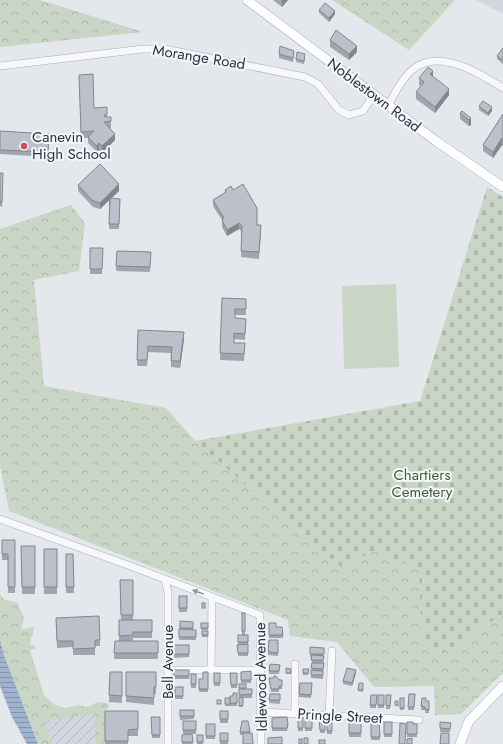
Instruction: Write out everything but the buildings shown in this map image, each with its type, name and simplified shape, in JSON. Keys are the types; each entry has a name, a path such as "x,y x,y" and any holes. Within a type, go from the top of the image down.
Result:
{"main road":[{"name":"Noblestown Road","path":"247,0 374,96 503,187"},
{"path":"460,744 469,722 503,686"}],"street":[{"name":"Morange Road","path":"0,66 143,49 165,49 304,77 318,84 339,110 349,115 363,111 374,96"},
{"path":"388,106 411,70 424,61 447,62 480,73 503,88"},
{"name":"Idlewood Avenue","path":"0,519 260,615 261,744"},
{"name":"Bell Avenue","path":"165,580 168,592 168,744"},
{"path":"211,670 212,597"},
{"path":"329,716 332,651"},
{"path":"295,664 295,714"},
{"path":"168,670 261,670"},
{"name":"Pringle Street","path":"261,712 419,720"}],"shaded area":[{"path":"476,0 503,0 503,14"},
{"path":"98,710 99,744 52,744 38,720"}],"green space":[{"path":"0,0 40,0 143,32 0,47"},
{"path":"332,0 455,0 409,50"},
{"name":"Chartiers Cemetery","path":"487,187 503,197 503,614 442,654 422,643 419,569 374,551 341,567 195,441 420,401"},
{"path":"71,205 85,223 79,271 34,280 44,386 166,408 195,441 341,567 374,551 420,569 422,643 442,654 503,614 503,673 461,714 435,715 434,686 374,687 337,642 290,636 288,620 9,511 0,465 0,229"},
{"path":"396,284 399,367 344,369 342,286"},
{"path":"0,594 4,600 17,602 24,618 21,629 35,627 30,645 35,646 36,649 30,650 44,695 55,705 65,708 78,705 89,707 97,702 108,703 109,706 105,710 105,744 96,744 94,714 46,721 44,725 53,744 38,744 5,658 0,640"}],"water":[{"path":"0,640 5,658 38,744 27,744 12,717 0,686"}],"place":[{"name":"Canevin High School","path":"24,146"}]}
